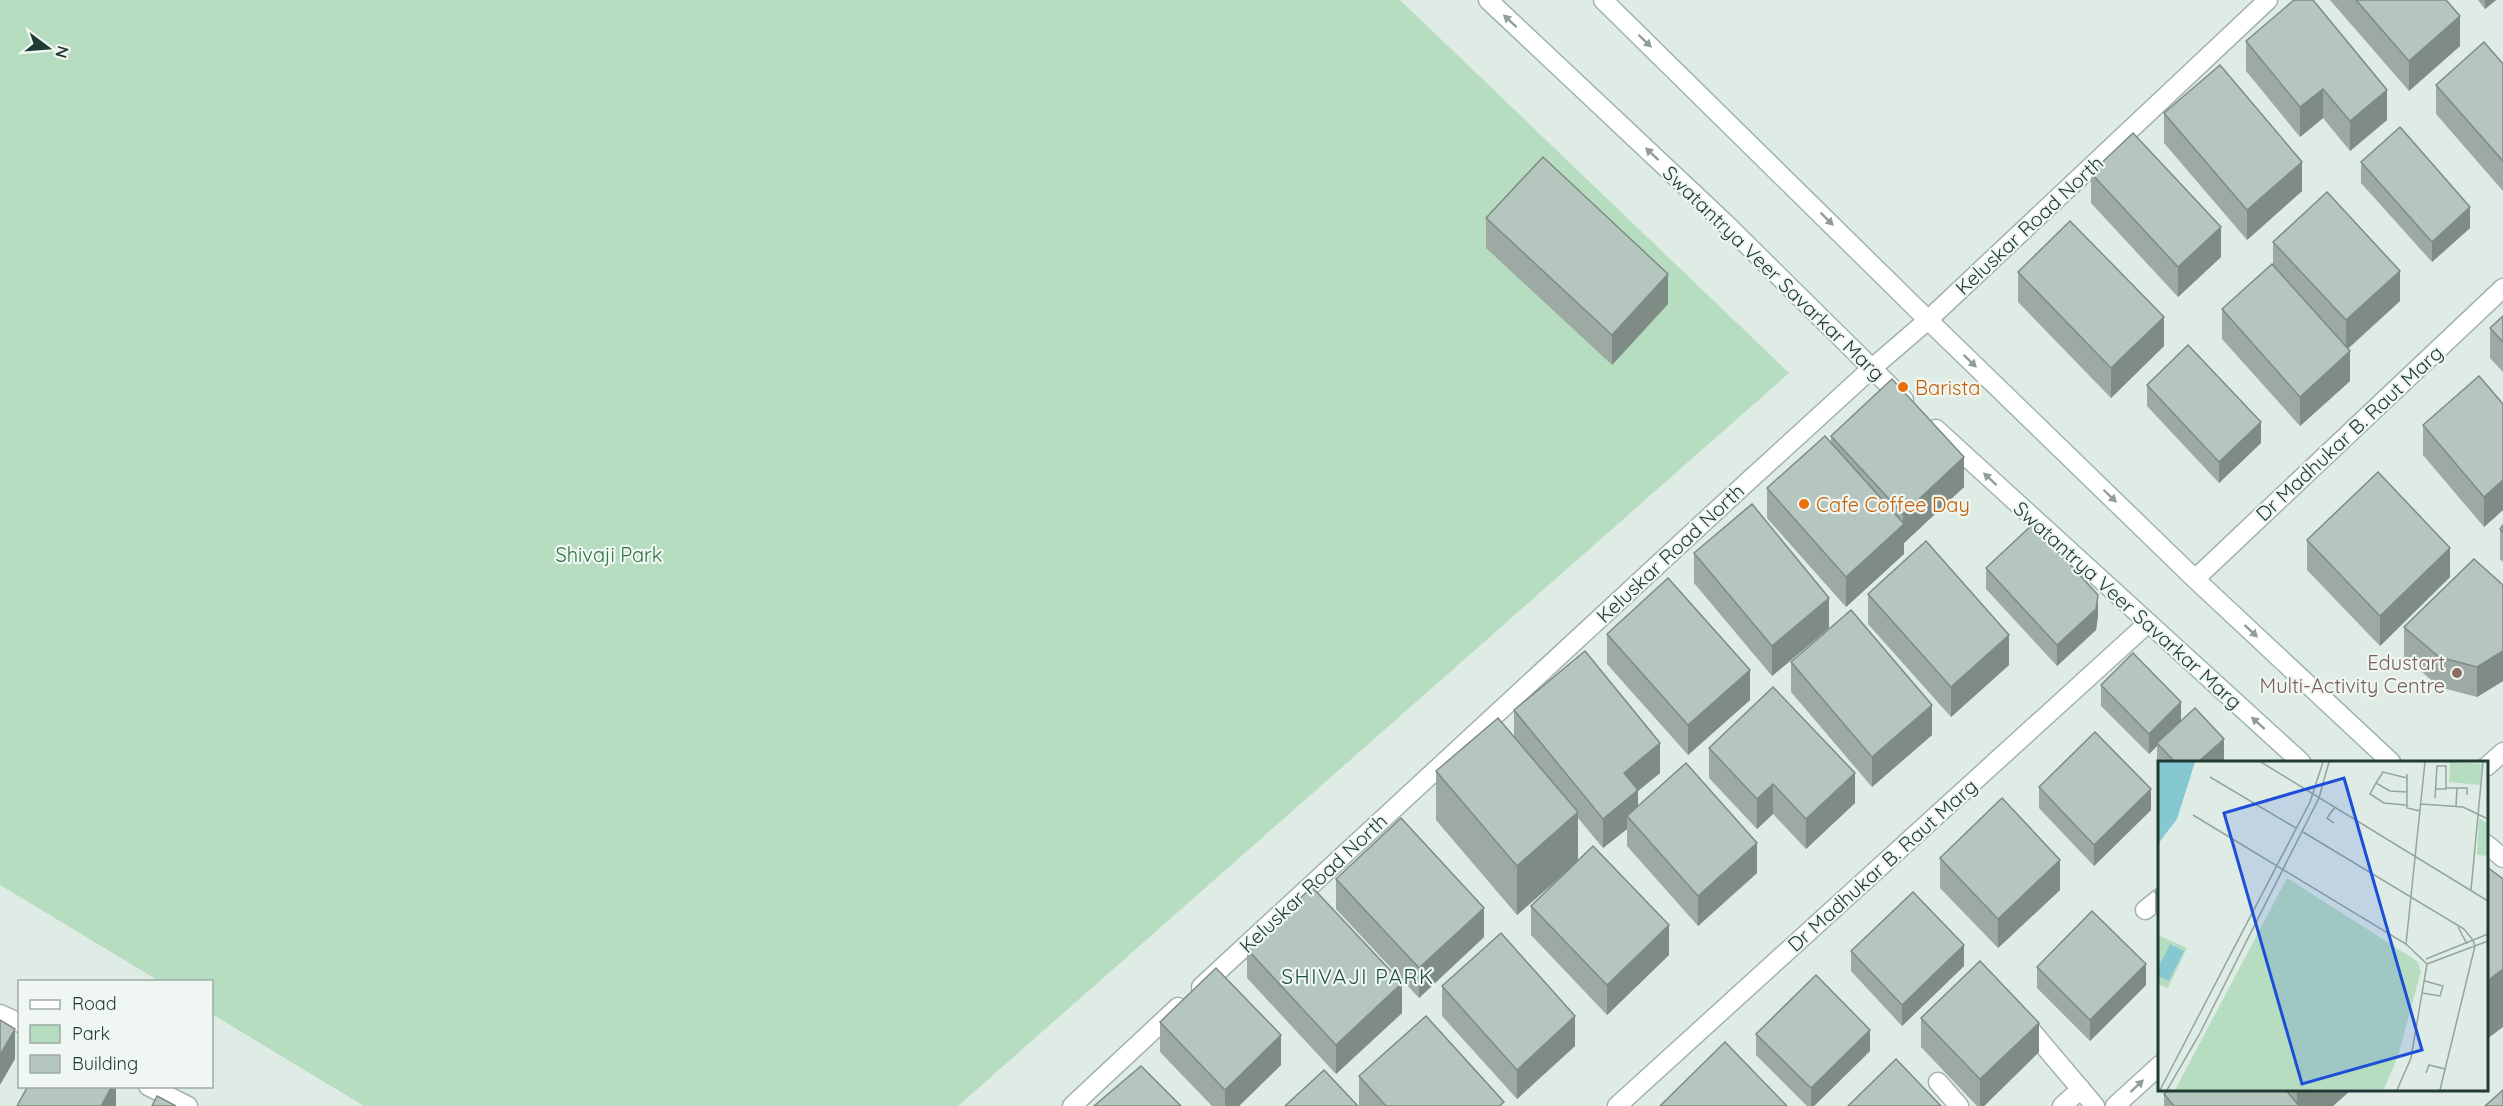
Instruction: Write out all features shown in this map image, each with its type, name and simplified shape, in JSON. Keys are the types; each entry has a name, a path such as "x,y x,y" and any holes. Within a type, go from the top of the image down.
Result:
{"street":[{"name":"Swatantrya Veer Savarkar Marg","path":"1488,0 1725,223 1871,369 2147,624 2300,761"},
{"path":"1603,0 2195,579 2390,761"},
{"name":"Keluskar Road North","path":"1072,1106 1871,369 1928,320 2268,0"},
{"name":"Dr Madhukar B. Raut Marg","path":"2195,579 2503,288"},
{"name":"Dr Madhukar B. Raut Marg","path":"1617,1106 2147,624"},
{"path":"2488,766 2503,752"},
{"path":"2488,845 2503,858"},
{"path":"2145,910 2158,900"},
{"path":"0,1014 18,1022"},
{"path":"2024,1022 2095,1106"},
{"path":"2115,1106 2158,1067"},
{"path":"1938,1082 1959,1106"},
{"path":"152,1088 188,1106"},
{"path":"2062,1106 2081,1089"}],"green space":[{"name":"Shivaji Park","path":"0,0 1400,0 1789,373 958,1106 364,1106 213,1015 213,980 157,980 0,885"}],"building":[{"path":"2294,0 2313,0 2387,90 2350,121 2323,89 2300,107 2246,41"},
{"path":"2356,0 2446,0 2460,16 2409,61"},
{"path":"2484,42 2503,64 2503,161 2436,85"},
{"path":"2220,65 2302,162 2247,210 2164,113"},
{"path":"2400,127 2470,207 2432,242 2361,162"},
{"path":"2133,133 2221,227 2178,267 2091,173"},
{"path":"1543,157 1668,274 1612,335 1486,218"},
{"path":"2327,192 2400,271 2346,320 2273,242"},
{"path":"2070,221 2164,317 2111,368 2018,272"},
{"path":"2272,264 2350,351 2300,397 2222,309"},
{"path":"2503,316 2503,342 2490,328"},
{"path":"2188,345 2261,422 2219,462 2147,385"},
{"path":"2479,376 2503,404 2503,480 2484,497 2423,425"},
{"path":"1892,379 1964,457 1903,514 1831,436"},
{"path":"1825,436 1904,524 1846,577 1767,488"},
{"path":"2378,472 2450,548 2380,616 2307,540"},
{"path":"1752,504 1829,598 1772,646 1694,553"},
{"path":"2033,524 2098,595 2096,609 2057,645 1986,568"},
{"path":"1926,541 2009,635 1951,687 1868,594"},
{"path":"2474,559 2503,585 2503,651 2477,667 2439,657 2404,627"},
{"path":"1668,578 1750,670 1688,725 1607,634"},
{"path":"1851,610 1932,705 1872,757 1791,662"},
{"path":"1585,651 1660,743 1624,773 1638,790 1603,819 1514,710"},
{"path":"2133,653 2181,702 2149,734 2101,685"},
{"path":"1773,687 1855,773 1806,819 1773,784 1757,799 1709,748"},
{"path":"2195,708 2224,739 2199,761 2174,761 2157,743"},
{"path":"1498,718 1578,812 1517,866 1436,771"},
{"path":"2095,732 2151,789 2094,845 2039,787"},
{"path":"1686,763 1757,843 1698,896 1627,816"},
{"path":"2002,798 2060,860 1998,919 1940,858"},
{"path":"1401,818 1484,908 1419,968 1336,879"},
{"path":"1593,846 1669,925 1607,985 1531,906"},
{"path":"2488,868 2503,879 2503,969 2488,980"},
{"path":"1312,887 1402,983 1336,1045 1247,949"},
{"path":"1913,892 1964,945 1902,1005 1851,951"},
{"path":"2092,911 2146,964 2090,1020 2037,967"},
{"path":"1501,933 1575,1016 1517,1070 1442,986"},
{"path":"1980,961 2039,1023 1980,1079 1921,1018"},
{"path":"1216,968 1281,1035 1225,1090 1160,1022"},
{"path":"1816,975 1870,1030 1811,1088 1756,1034"},
{"path":"1426,1016 1504,1102 1499,1106 1386,1106 1359,1076"},
{"path":"0,1020 15,1029 0,1055"},
{"path":"1725,1042 1787,1106 1660,1106"},
{"path":"1896,1059 1941,1106 1848,1106"},
{"path":"1141,1066 1181,1106 1094,1106"},
{"path":"1324,1070 1358,1106 1285,1106"},
{"path":"27,1088 111,1088 101,1106 17,1106"},
{"path":"2503,1090 2503,1106 2485,1106"},
{"path":"2168,1091 2287,1091 2299,1106 2174,1106 2164,1094"},
{"path":"157,1096 176,1106 152,1106"}],"place":[{"name":"Barista","path":"1903,387"},
{"name":"Cafe Coffee Day","path":"1804,504"},
{"name":"Edustart Multi-Activity Centre","path":"2457,673"}],"district":[{"name":"SHIVAJI PARK","path":"1358,976"}]}
